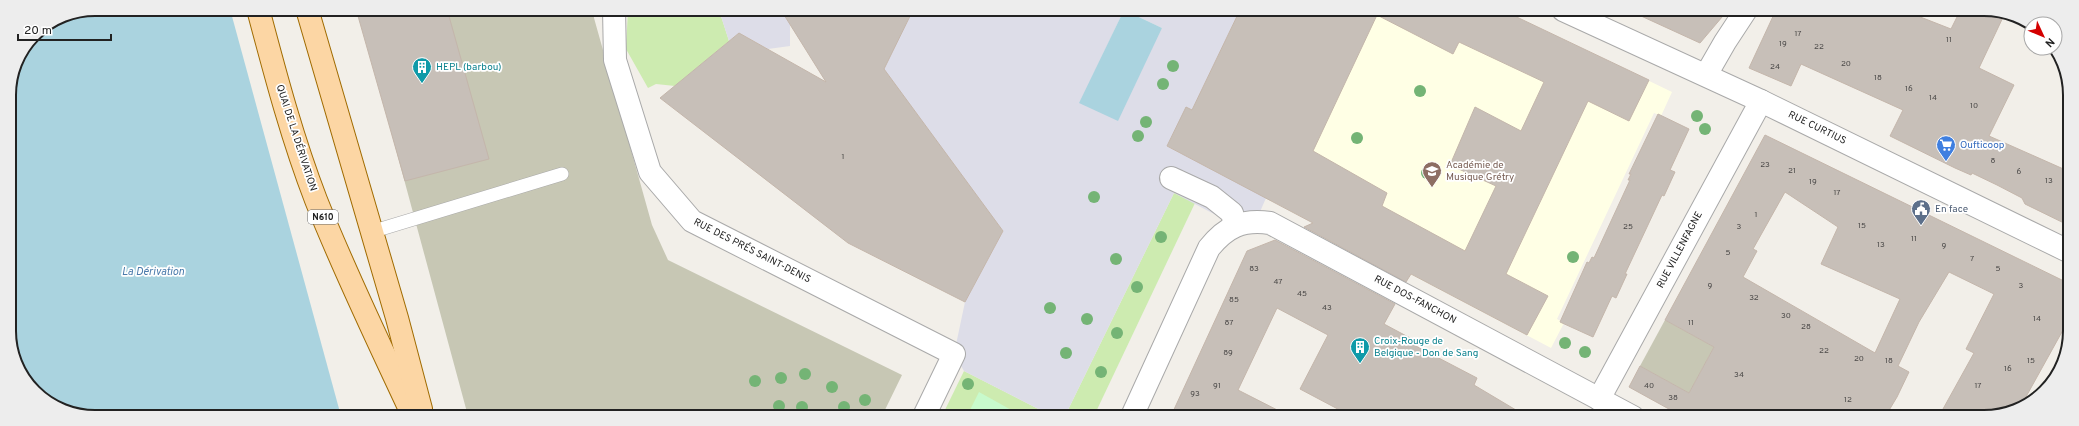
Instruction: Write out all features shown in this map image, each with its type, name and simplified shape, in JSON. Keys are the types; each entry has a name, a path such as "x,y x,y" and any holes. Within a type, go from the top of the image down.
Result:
{"main road":[{"name":"QUAI DE LA DÉRIVATION","path":"260,16 278,84 316,200 373,330 410,410"},
{"path":"309,16 371,232 398,318 421,410"}],"street":[{"name":"RUE DES PRÉS SAINT-DENIS","path":"614,16 615,60 650,172 692,221 954,354 927,410"},
{"name":"RUE CURTIUS","path":"1576,16 1761,101 2063,249"},
{"path":"1706,75 1742,16"},
{"name":"RUE VILLENFAGNE","path":"1599,399 1761,101"},
{"path":"1135,410 1209,248 1221,234 1235,225 1232,213 1217,201 1171,178"},
{"name":"RUE DOS-FANCHON","path":"1235,225 1256,221 1270,223 1620,410"}],"lane":[{"path":"371,232 562,174"}],"shaded area":[{"path":"360,16 594,16 652,225 668,260 902,375 885,410 466,410"},
{"path":"721,16 785,16 790,23 790,46 768,49 739,33 729,41"},
{"path":"910,16 1121,16 1080,103 1162,28 1137,16 1237,16 1192,110 1186,108 1167,146 1266,198 1256,221 1235,225 1174,193 1068,410 1040,410 964,371 954,354 965,302 1003,231 884,69"},
{"name":"Académie de Musique Grétry","path":"1237,16 1514,16 1672,92 1661,116 1654,113 1557,319 1564,323 1551,348 1167,146 1186,107 1193,110"},
{"path":"1665,320 1714,347 1689,393 1640,366"}],"green space":[{"path":"628,16 721,16 729,41 675,86 656,84 648,88 626,49"},
{"path":"1174,193 1195,203 1097,410 1068,410"},
{"path":"964,371 1040,410 945,410"},
{"path":"979,392 1011,410 970,410"}],"water":[{"name":"La Dérivation","path":"90,16 232,16 339,410 95,410 69,406 47,394 32,379 20,357 16,336 16,90 22,65 29,51 39,39 51,29 74,19"},
{"path":"1121,16 1137,16 1162,28 1118,121 1079,103"}],"building":[{"name":"HEPL (barbou)","path":"358,16 449,16 489,159 405,181"},
{"path":"785,16 910,16 884,69 1003,231 965,302 848,243 660,98 739,33 826,82"},
{"path":"1237,16 1377,16 1313,151 1387,193 1382,206 1465,251 1496,186 1450,165 1475,107 1521,131 1544,82 1459,42 1453,54 1379,16 1515,16 1649,80 1629,121 1588,101 1506,274 1548,296 1527,335 1411,274 1406,282 1304,227 1313,223 1167,146 1186,107 1192,110"},
{"path":"1641,16 1723,16 1700,43"},
{"path":"1773,16 1918,16 1951,29 1958,16 1984,16 2002,18 1979,68 2014,85 1989,136 2063,169 2063,223 2025,204 2022,198 1997,185 1972,173 1971,175 1955,168 1890,136 1903,110 1801,64 1791,86 1749,68"},
{"path":"1658,114 1689,129 1670,170 1675,172 1664,196 1662,195 1625,274 1627,274 1616,298 1612,296 1593,337 1560,322 1587,262 1589,263 1592,257 1594,258 1630,180 1628,180 1631,174 1629,174"},
{"path":"1765,135 2063,281 2063,330 2025,398 2010,406 2000,408 1984,410 1943,409 1974,353 1966,349 1994,294 1949,272 1919,322 1898,366 1909,372 1889,410 1671,410 1629,387 1640,366 1689,393 1714,347 1665,320","holes":["1785,192 1838,227 1821,264 1900,299 1875,353 1743,277 1757,251 1753,249"]},
{"path":"1275,240 1395,304 1384,324 1412,339 1410,343 1477,378 1474,385 1516,410 1340,410 1300,389 1328,335 1277,308 1238,390 1277,410 1174,410 1247,251"}],"place":[{"name":"HEPL (barbou)","path":"422,84"},
{"name":"Oufticoop","path":"1946,162"},
{"name":"Académie de Musique Grétry","path":"1432,188"},
{"name":"En face","path":"1921,226"},
{"name":"Croix-Rouge de Belgique - Don de Sang","path":"1360,364"}]}
